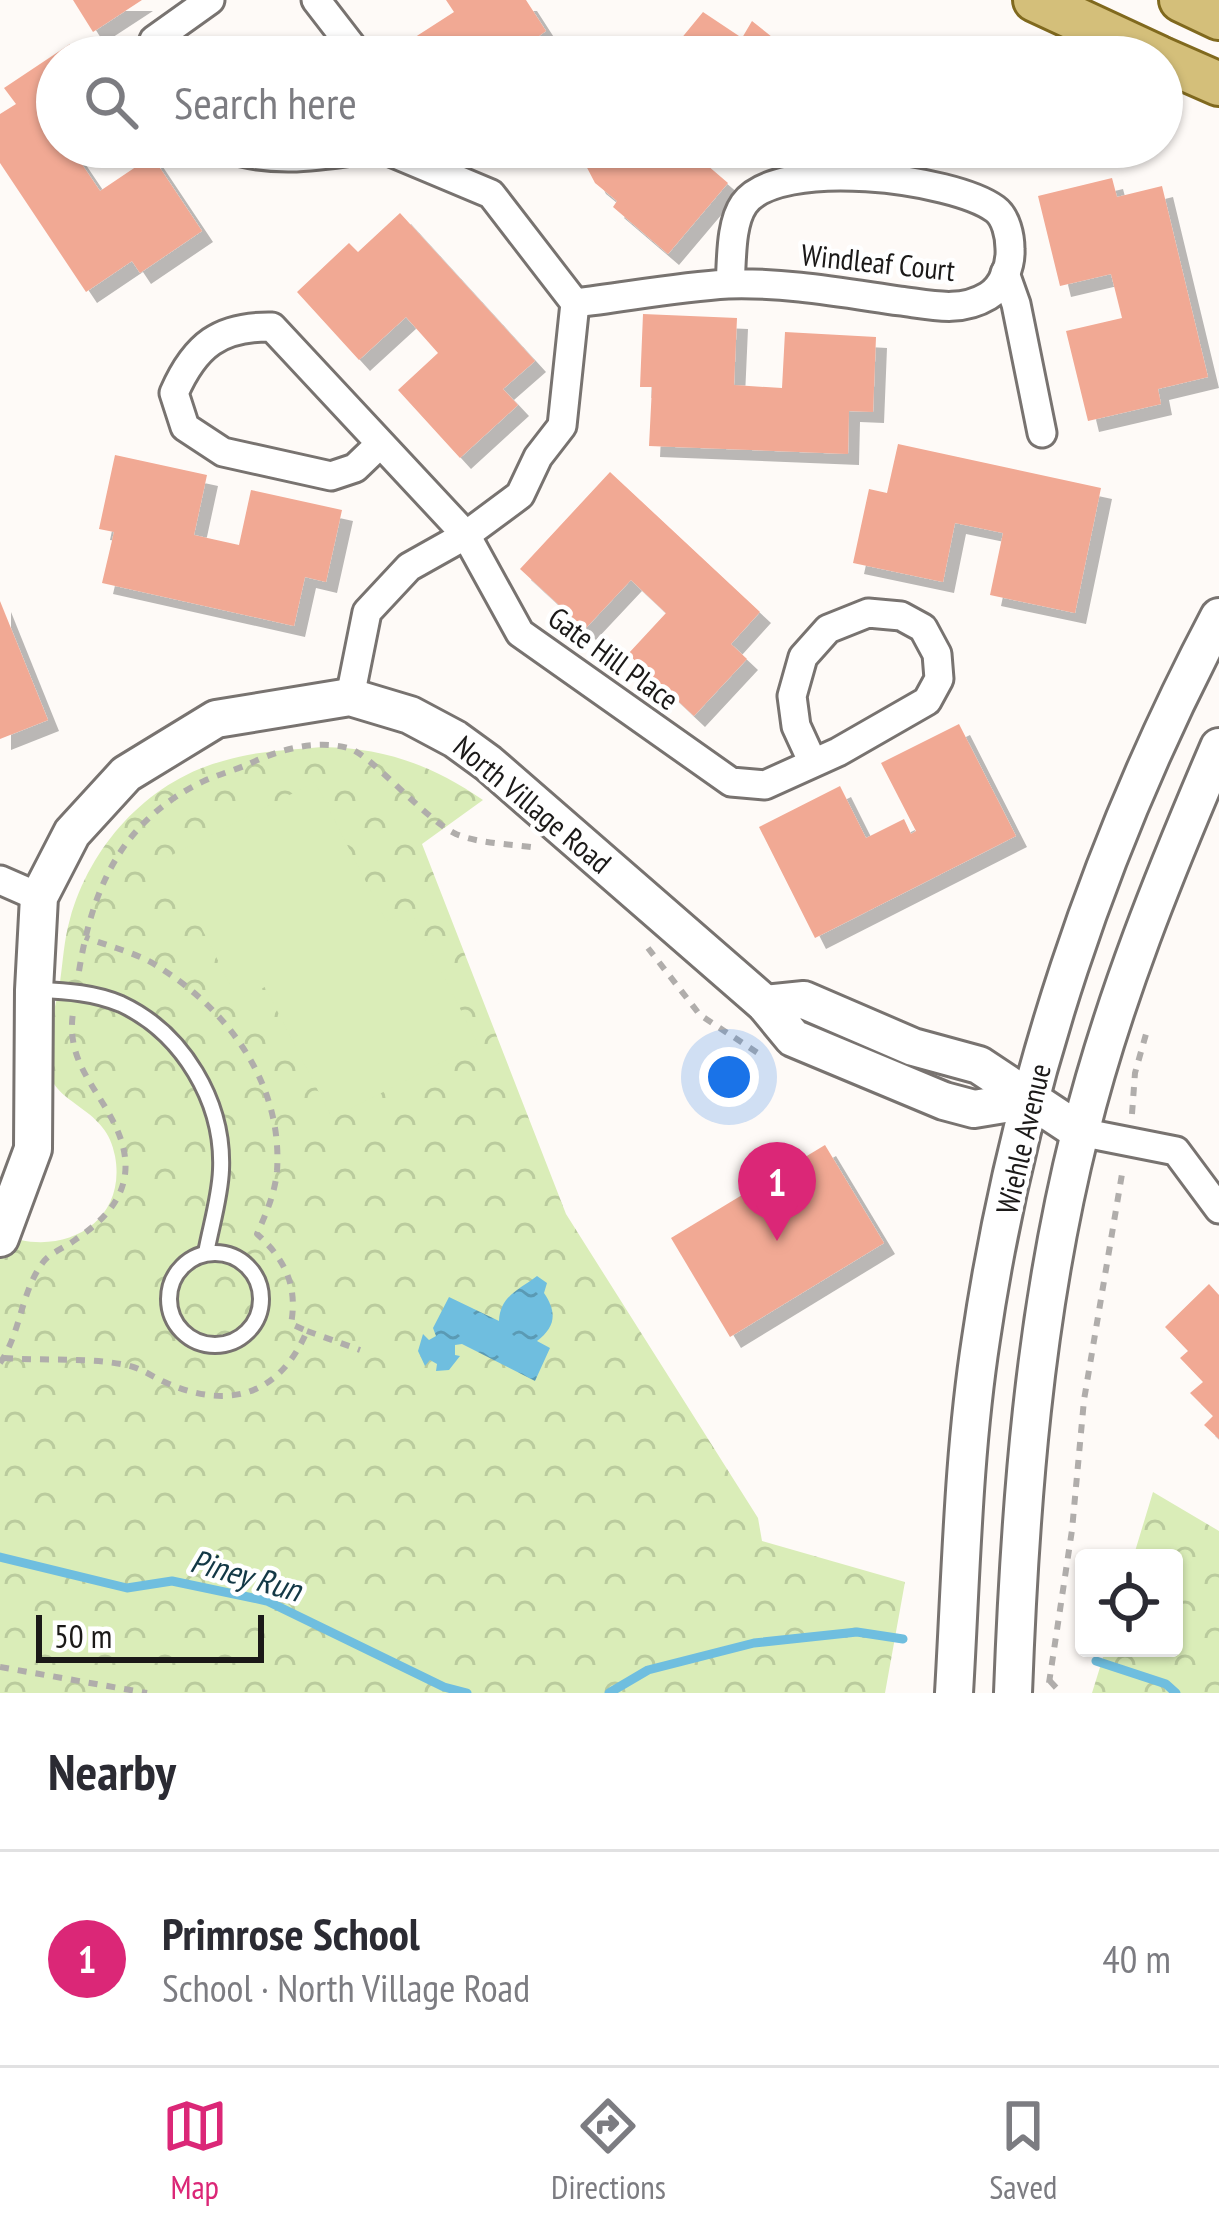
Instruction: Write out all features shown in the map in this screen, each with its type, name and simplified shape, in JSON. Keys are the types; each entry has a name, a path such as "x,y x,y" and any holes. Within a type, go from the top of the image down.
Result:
{"main road":[{"path":"1035,0 1113,36"},
{"path":"1181,0 1219,18"},
{"path":"1183,68 1219,84"},
{"name":"Wiehle Avenue","path":"954,1693 980,1341 1029,1100 1116,835 1219,617"},
{"name":"North Village Road","path":"0,1238 33,1149 40,897 72,833 125,774 216,719 350,697 410,715 488,763 765,1004 793,1038 944,1102 974,1109 1029,1100"},
{"name":"Wiehle Avenue","path":"1013,1693 1024,1477 1037,1361 1080,1132 1150,914 1219,747"},
{"path":"1029,1100 1080,1132"}],"street":[{"path":"160,36 210,0"},
{"path":"316,0 343,36"},
{"path":"350,697 367,612 409,567 466,536 520,495 538,457 562,426 575,303 490,194 431,168"},
{"path":"730,284 735,231 744,204 769,185 798,177 897,180 965,192 1000,211 1010,237 1011,265 1005,273 1016,304 1042,433"},
{"name":"Windleaf Court","path":"575,303 730,284 957,309 992,294 1005,273"},
{"name":"Gate Hill Place","path":"380,444 355,468 331,476 223,452 185,428 175,393 189,360 236,326 272,327 466,536 520,634 731,782 765,785 813,763 927,701 940,679 937,654 923,628 901,616 868,614 828,629 803,657 792,696 796,726 813,763"},
{"path":"0,880 40,897"},
{"path":"1080,1132 1176,1151 1219,1209"}],"lane":[{"path":"34,989 76,992 118,1003 146,1018 180,1049 201,1082 219,1129 221,1172 206,1252"},
{"path":"206,1252 230,1254 250,1268 261,1290 259,1314 246,1334 224,1344 200,1343 180,1329 169,1307 171,1283 184,1263 206,1252"}],"path":[{"path":"360,1350 306,1334 293,1358 274,1378 256,1391 225,1398 170,1385 137,1367 99,1360 2,1361 46,1259 99,1224 118,1200 127,1167 115,1124 78,1064 69,1036 87,921 101,883 146,819 179,795 269,754 308,746 351,748 412,803 458,835 543,849"},
{"path":"1048,1693 1072,1530 1084,1400 1129,1143 1135,1073 1155,1006"},
{"path":"0,1667 147,1693"},
{"path":"1050,1681 1061,1693"}],"green space":[{"path":"322,747 407,761 483,800 422,844 566,1214 758,1518 762,1541 905,1582 885,1693 0,1693 0,1233 44,1242 84,1231 111,1201 116,1181 115,1156 103,1127 54,1084 47,1063 65,942 79,892 107,842 170,784 235,758"},
{"path":"315,782 386,921 410,910 478,1044 332,1118 265,987 238,1000 166,858"},
{"path":"1153,1492 1219,1531 1219,1693 1092,1693 1103,1657 1183,1657 1183,1549 1136,1549"}],"water":[{"path":"537,1276 547,1283 544,1293 552,1319 537,1341 550,1348 535,1381 462,1344 455,1345 455,1355 460,1356 449,1370 436,1371 437,1364 430,1360 425,1366 418,1351 423,1334 429,1340 436,1336 433,1328 449,1297 499,1321 507,1299"}],"building":[{"path":"73,0 142,0 93,32"},
{"path":"446,0 526,0 546,31 539,36 417,36 454,12"},
{"path":"703,12 739,36 683,36"},
{"path":"752,21 771,36 743,36"},
{"path":"36,67 36,168 84,168 100,191 134,168 160,168 202,231 140,273 132,261 86,292 0,163 0,114 16,104 4,88"},
{"path":"587,168 710,168 728,183 668,254 613,207 617,201 595,183"},
{"path":"1112,178 1117,197 1162,186 1208,377 1158,389 1161,404 1088,421 1066,331 1122,318 1111,274 1060,286 1038,196"},
{"path":"400,213 535,361 503,389 518,405 460,458 398,390 438,353 406,317 359,360 297,292 349,243 358,252"},
{"path":"643,314 737,318 734,385 782,388 785,332 876,337 873,412 849,411 848,454 649,446 652,387 640,387"},
{"path":"898,444 1101,488 1075,613 990,595 1003,533 955,523 943,582 853,563 869,489 887,493"},
{"path":"115,455 207,475 194,535 239,545 251,490 342,510 326,582 305,577 294,626 102,583 114,532 99,529"},
{"path":"610,472 760,612 731,644 747,659 694,716 628,654 666,613 631,580 585,629 520,569"},
{"path":"0,601 48,720 0,739"},
{"path":"959,724 1016,836 815,938 759,827 840,786 866,838 904,819 911,834 916,831 881,763"},
{"path":"825,1145 884,1243 730,1337 671,1238"},
{"path":"1209,1284 1219,1295 1219,1439 1204,1425 1213,1416 1190,1393 1203,1382 1180,1358 1188,1351 1165,1327"}],"waterway":[{"name":"Piney Run","path":"0,1557 127,1588 172,1581 267,1601 444,1687 467,1693"},
{"name":"Piney Run","path":"609,1693 648,1670 754,1643 857,1632 903,1639"},
{"name":"Piney Run","path":"1096,1661 1166,1684 1176,1693"}],"place":[{"name":"Primrose School","path":"777,1241"}]}
